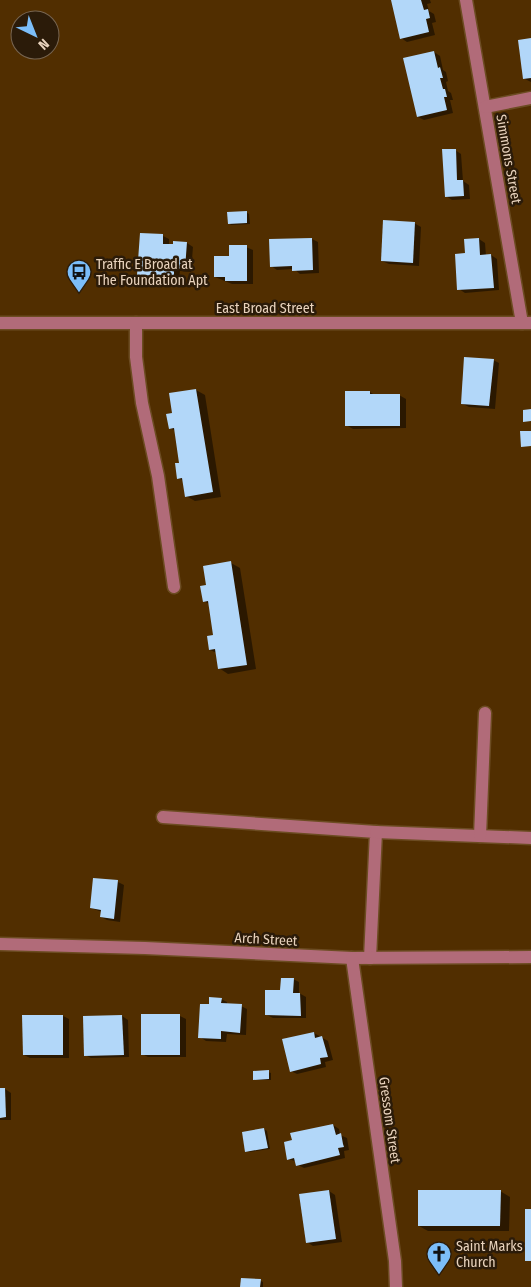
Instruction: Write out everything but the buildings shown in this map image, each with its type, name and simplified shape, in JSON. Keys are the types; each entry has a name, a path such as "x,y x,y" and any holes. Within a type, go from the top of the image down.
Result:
{"street":[{"name":"Simmons Street","path":"466,0 527,323"},
{"path":"485,106 531,98"},
{"name":"East Broad Street","path":"0,323 527,323"},
{"path":"136,323 136,357 142,403 158,476 174,587"},
{"path":"480,836 484,713"},
{"path":"163,817 376,832 531,838"},
{"path":"370,958 376,832"},
{"name":"Arch Street","path":"0,944 155,948 352,958 531,957"},
{"name":"Gressom Street","path":"352,958 395,1261 396,1287"}],"place":[{"name":"Traffic E Broad at The Foundation Apt","path":"79,293"},
{"name":"Saint Marks Church","path":"439,1275"}]}
